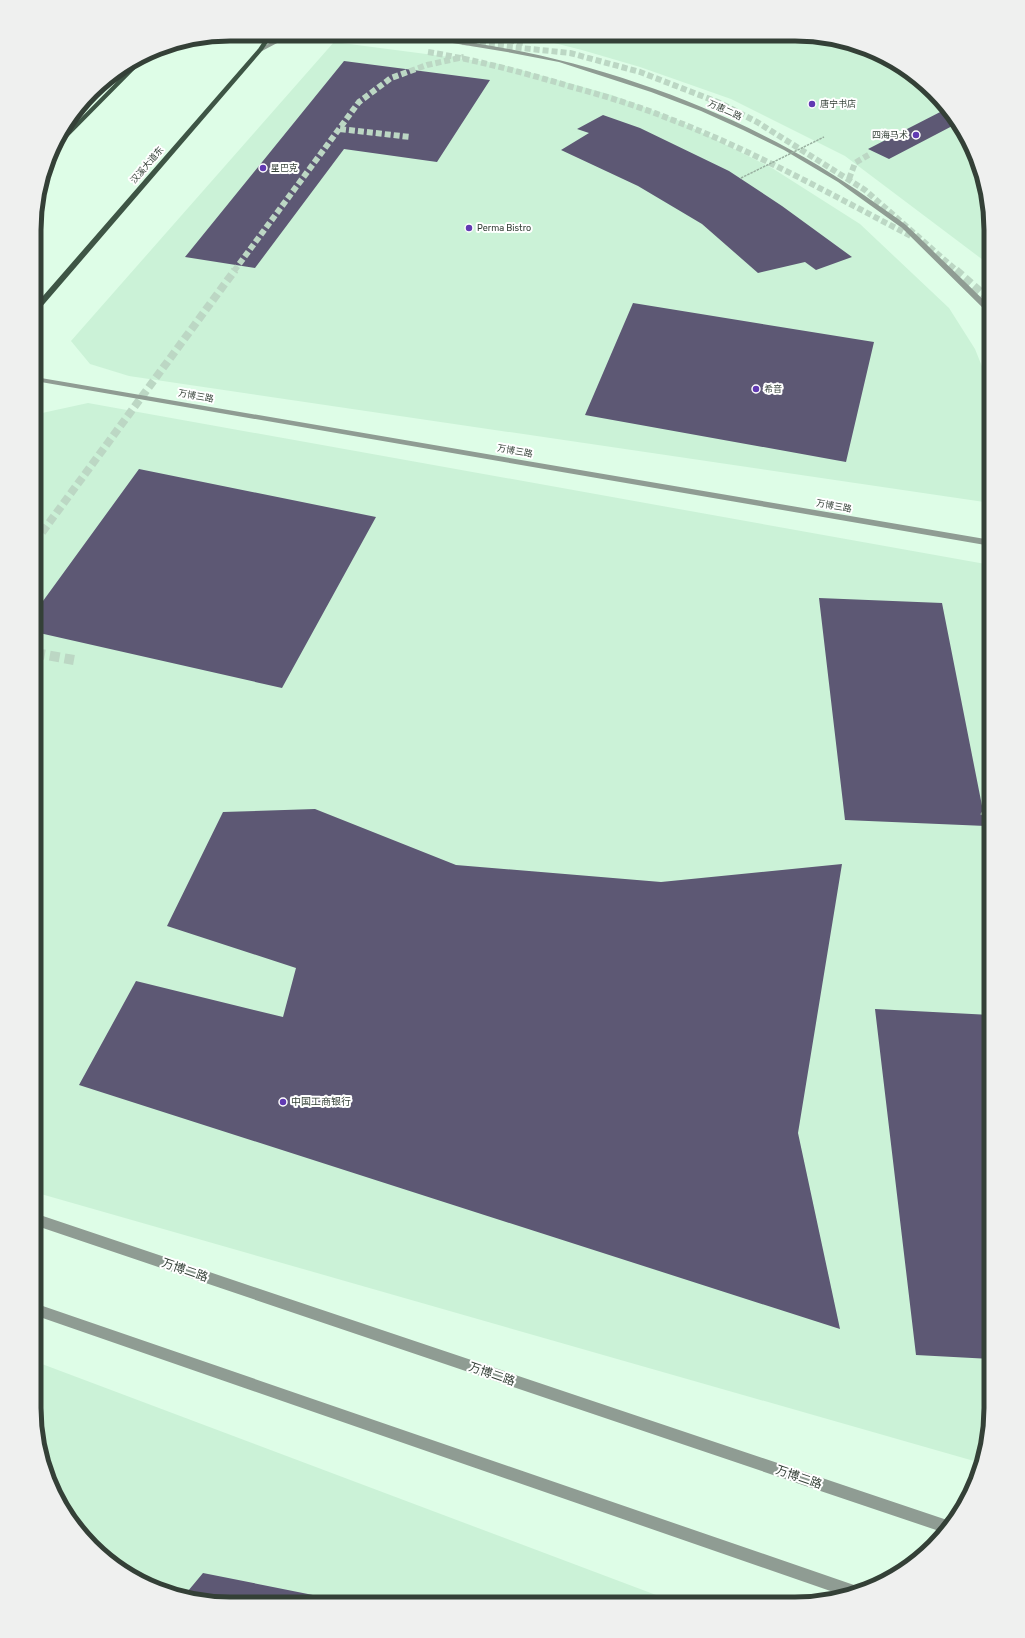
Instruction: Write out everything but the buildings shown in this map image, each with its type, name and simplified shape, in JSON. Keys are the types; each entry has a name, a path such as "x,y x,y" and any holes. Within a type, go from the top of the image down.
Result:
{"main road":[{"name":"汉溪大道东","path":"41,302 267,41"},
{"path":"65,137 135,66"}],"street":[{"path":"260,50 278,41"},
{"name":"万惠二路","path":"447,41 507,50 560,61 653,91 703,110 786,149 840,181 904,227 984,304"},
{"name":"万博三路","path":"41,380 984,542"},
{"name":"万博二路","path":"41,1221 943,1526"},
{"path":"41,1311 848,1590"}],"path":[{"path":"741,178 824,137"}],"shaded area":[{"path":"546,41 808,41 844,47 879,60 910,80 929,96 945,115 965,146 978,181 984,217 984,261 845,156 731,99 640,67"},
{"path":"334,42 495,63 612,95 675,119 772,168 860,224 949,308 975,349 984,372 984,502 129,376 90,364 71,341"},
{"path":"88,403 984,564 984,1421 976,1462 41,1194 42,413"},
{"path":"41,1364 661,1597 217,1597 181,1591 157,1583 135,1572 96,1542 80,1523 60,1492 47,1457 41,1421"}],"tunnel":[{"path":"513,41 523,43"},
{"path":"462,42 570,53 640,72 720,103 757,122 865,190 957,271"},
{"path":"428,52 460,58"},
{"path":"460,58 464,57"},
{"path":"234,271 359,102 391,78 427,65 460,58"},
{"path":"460,58 519,72 658,114 732,145 824,190 913,237"},
{"path":"340,129 410,137"},
{"path":"849,179 855,163 870,154"},
{"path":"41,534 235,270"},
{"path":"956,270 984,295"},
{"path":"41,654 74,660"}],"place":[{"name":"唐宁书店","path":"812,104"},
{"name":"四海马术","path":"916,135"},
{"name":"星巴克","path":"263,168"},
{"name":"Perma Bistro","path":"469,228"},
{"name":"希音","path":"756,389"},
{"name":"中国工商银行","path":"283,1102"}]}
